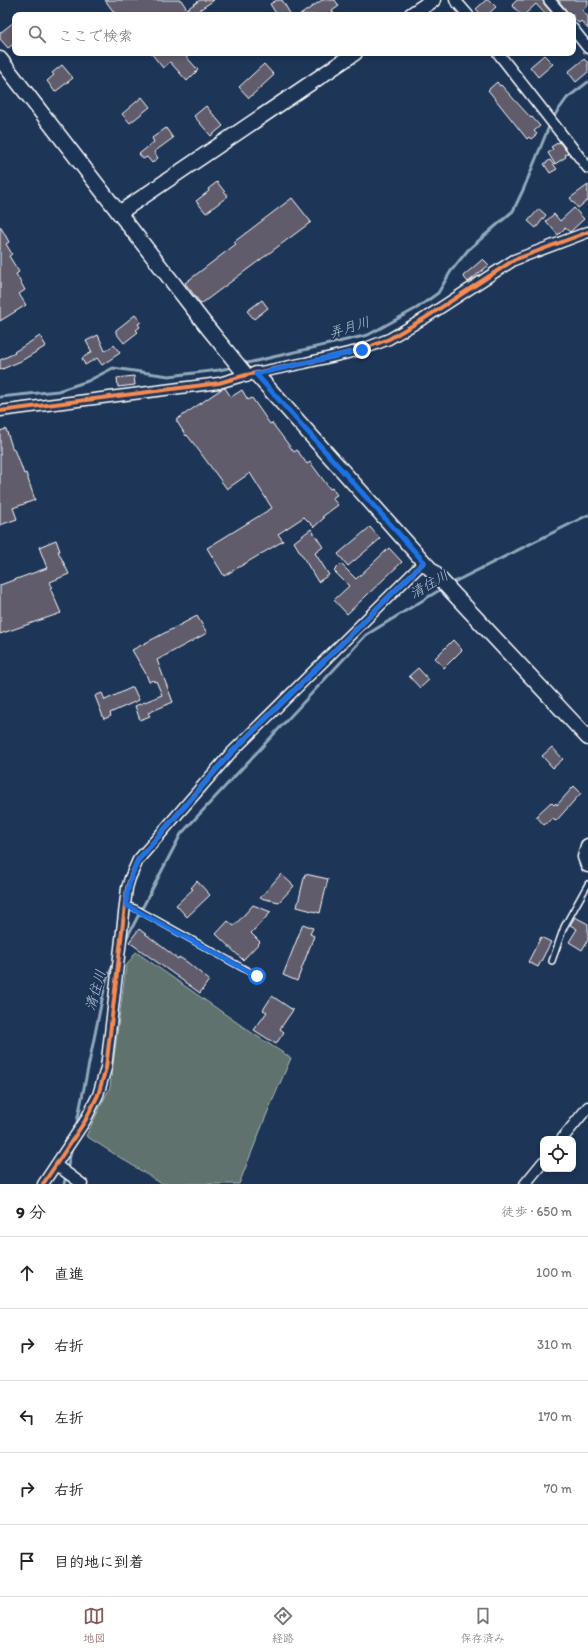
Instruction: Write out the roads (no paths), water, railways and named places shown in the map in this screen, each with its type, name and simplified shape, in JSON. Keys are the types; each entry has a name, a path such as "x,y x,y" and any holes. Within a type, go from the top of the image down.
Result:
{"street":[{"path":"415,12 433,0"},
{"path":"455,0 465,12"},
{"path":"549,0 559,12"},
{"path":"576,33 588,48"},
{"path":"119,213 351,56"},
{"path":"500,56 588,168"},
{"path":"0,59 208,328 588,738"},
{"path":"0,410 219,383 251,374 362,350 389,339 425,318 514,260 588,232"},
{"path":"43,1184 85,1121 98,1095 106,1068 127,888 138,860 229,755 424,562"},
{"path":"588,846 584,857 588,864"},
{"path":"564,1136 588,1107"},
{"path":"56,1165 82,1184"},
{"path":"525,1184 540,1166"}],"lane":[{"path":"552,961 564,927 588,884"},
{"path":"126,905 257,976"}],"waterway":[{"name":"弄月川","path":"552,119 567,98 588,82"},
{"name":"弄月川","path":"243,364 368,335 417,308 438,293 451,271 468,250 513,211 550,124"},
{"name":"弄月川","path":"0,397 58,391 88,381 113,368 169,376 234,367"},
{"name":"清住川","path":"450,584 588,515"},
{"name":"清住川","path":"124,943 181,834 366,635 443,588"},
{"name":"清住川","path":"76,1127 106,980 114,964"},
{"name":"清住川","path":"67,1170 72,1147"},
{"name":"清住川","path":"64,1184 66,1176"}]}
